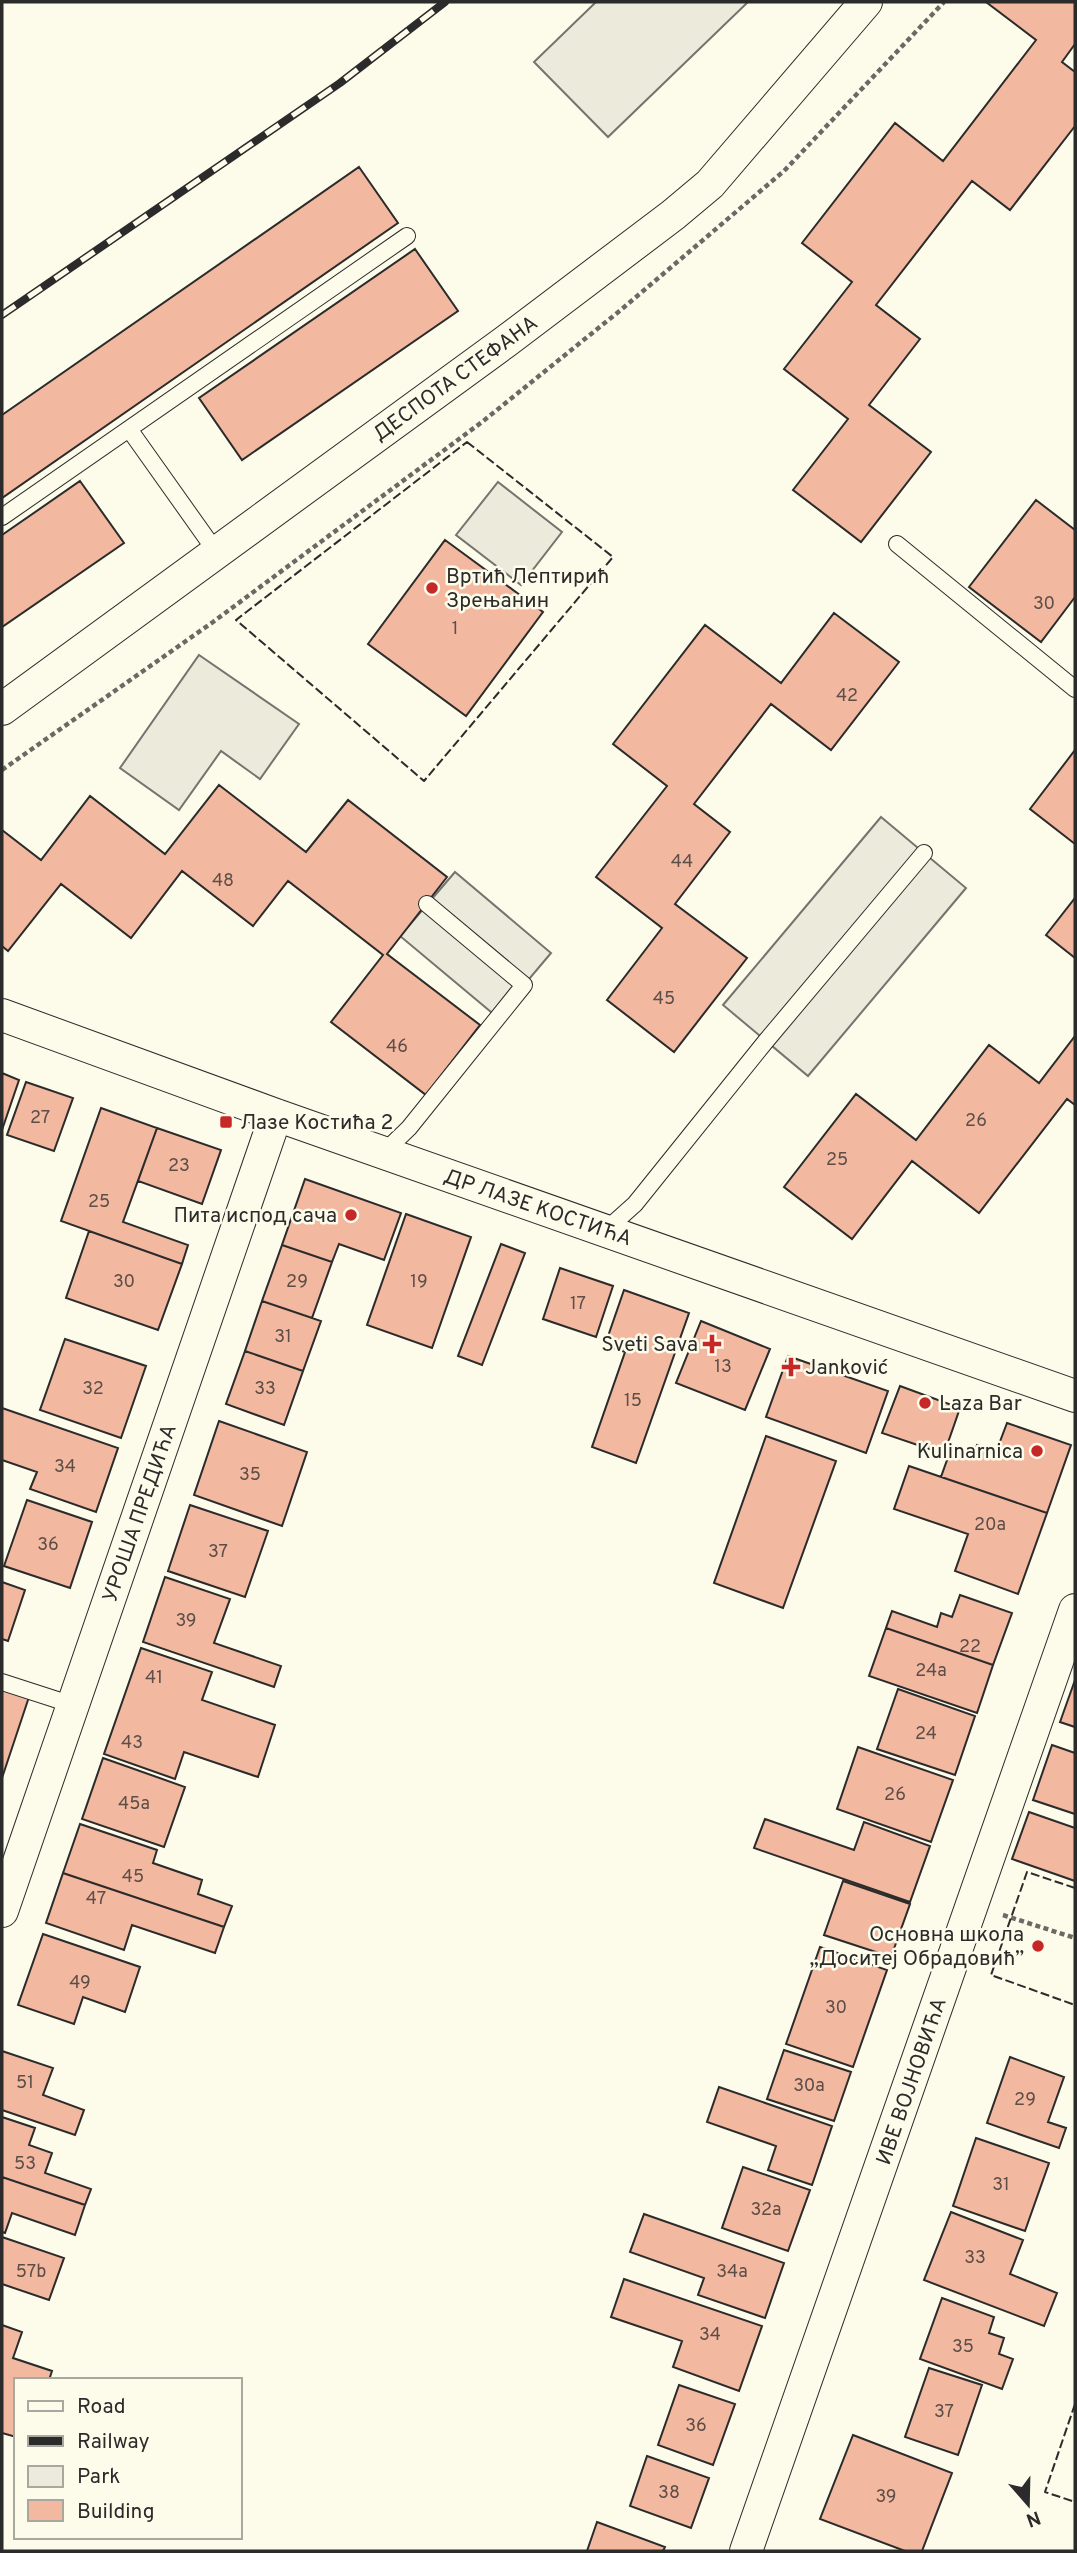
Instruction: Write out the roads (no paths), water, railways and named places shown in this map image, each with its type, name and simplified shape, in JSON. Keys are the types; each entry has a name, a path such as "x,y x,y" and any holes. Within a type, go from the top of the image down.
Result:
{"street":[{"name":"ДЕСПОТА СТЕФАНА","path":"2,709 505,342 673,215 710,184 866,2"},
{"name":"ДР ЛАЗЕ КОСТИЋА","path":"2,1015 383,1153 1075,1396"},
{"name":"УРОША ПРЕДИЋА","path":"2,1911 276,1115"},
{"name":"ИВЕ ВОЈНОВИЋА","path":"746,2551 1075,1610"}],"lane":[{"path":"2,517 407,236"},
{"path":"130,429 217,553"},
{"path":"897,544 1075,689"},
{"path":"606,1230 635,1204 766,1041 924,853"},
{"path":"383,1153 409,1128 524,985 428,904"},
{"path":"2,1682 73,1704"}],"railway":[{"path":"2,315 340,83 445,2"}],"place":[{"name":"Вртић Лептирић Зрењанин","path":"432,588"},
{"name":"Лазе Костића 2","path":"226,1122"},
{"name":"Пита испод сача","path":"351,1215"},
{"name":"Sveti Sava","path":"712,1344"},
{"name":"Janković","path":"791,1367"},
{"name":"Laza Bar","path":"925,1403"},
{"name":"Kulinarnica","path":"1037,1451"},
{"name":"Основна школа „Доситеј Обрадовић”","path":"1038,1946"}]}
